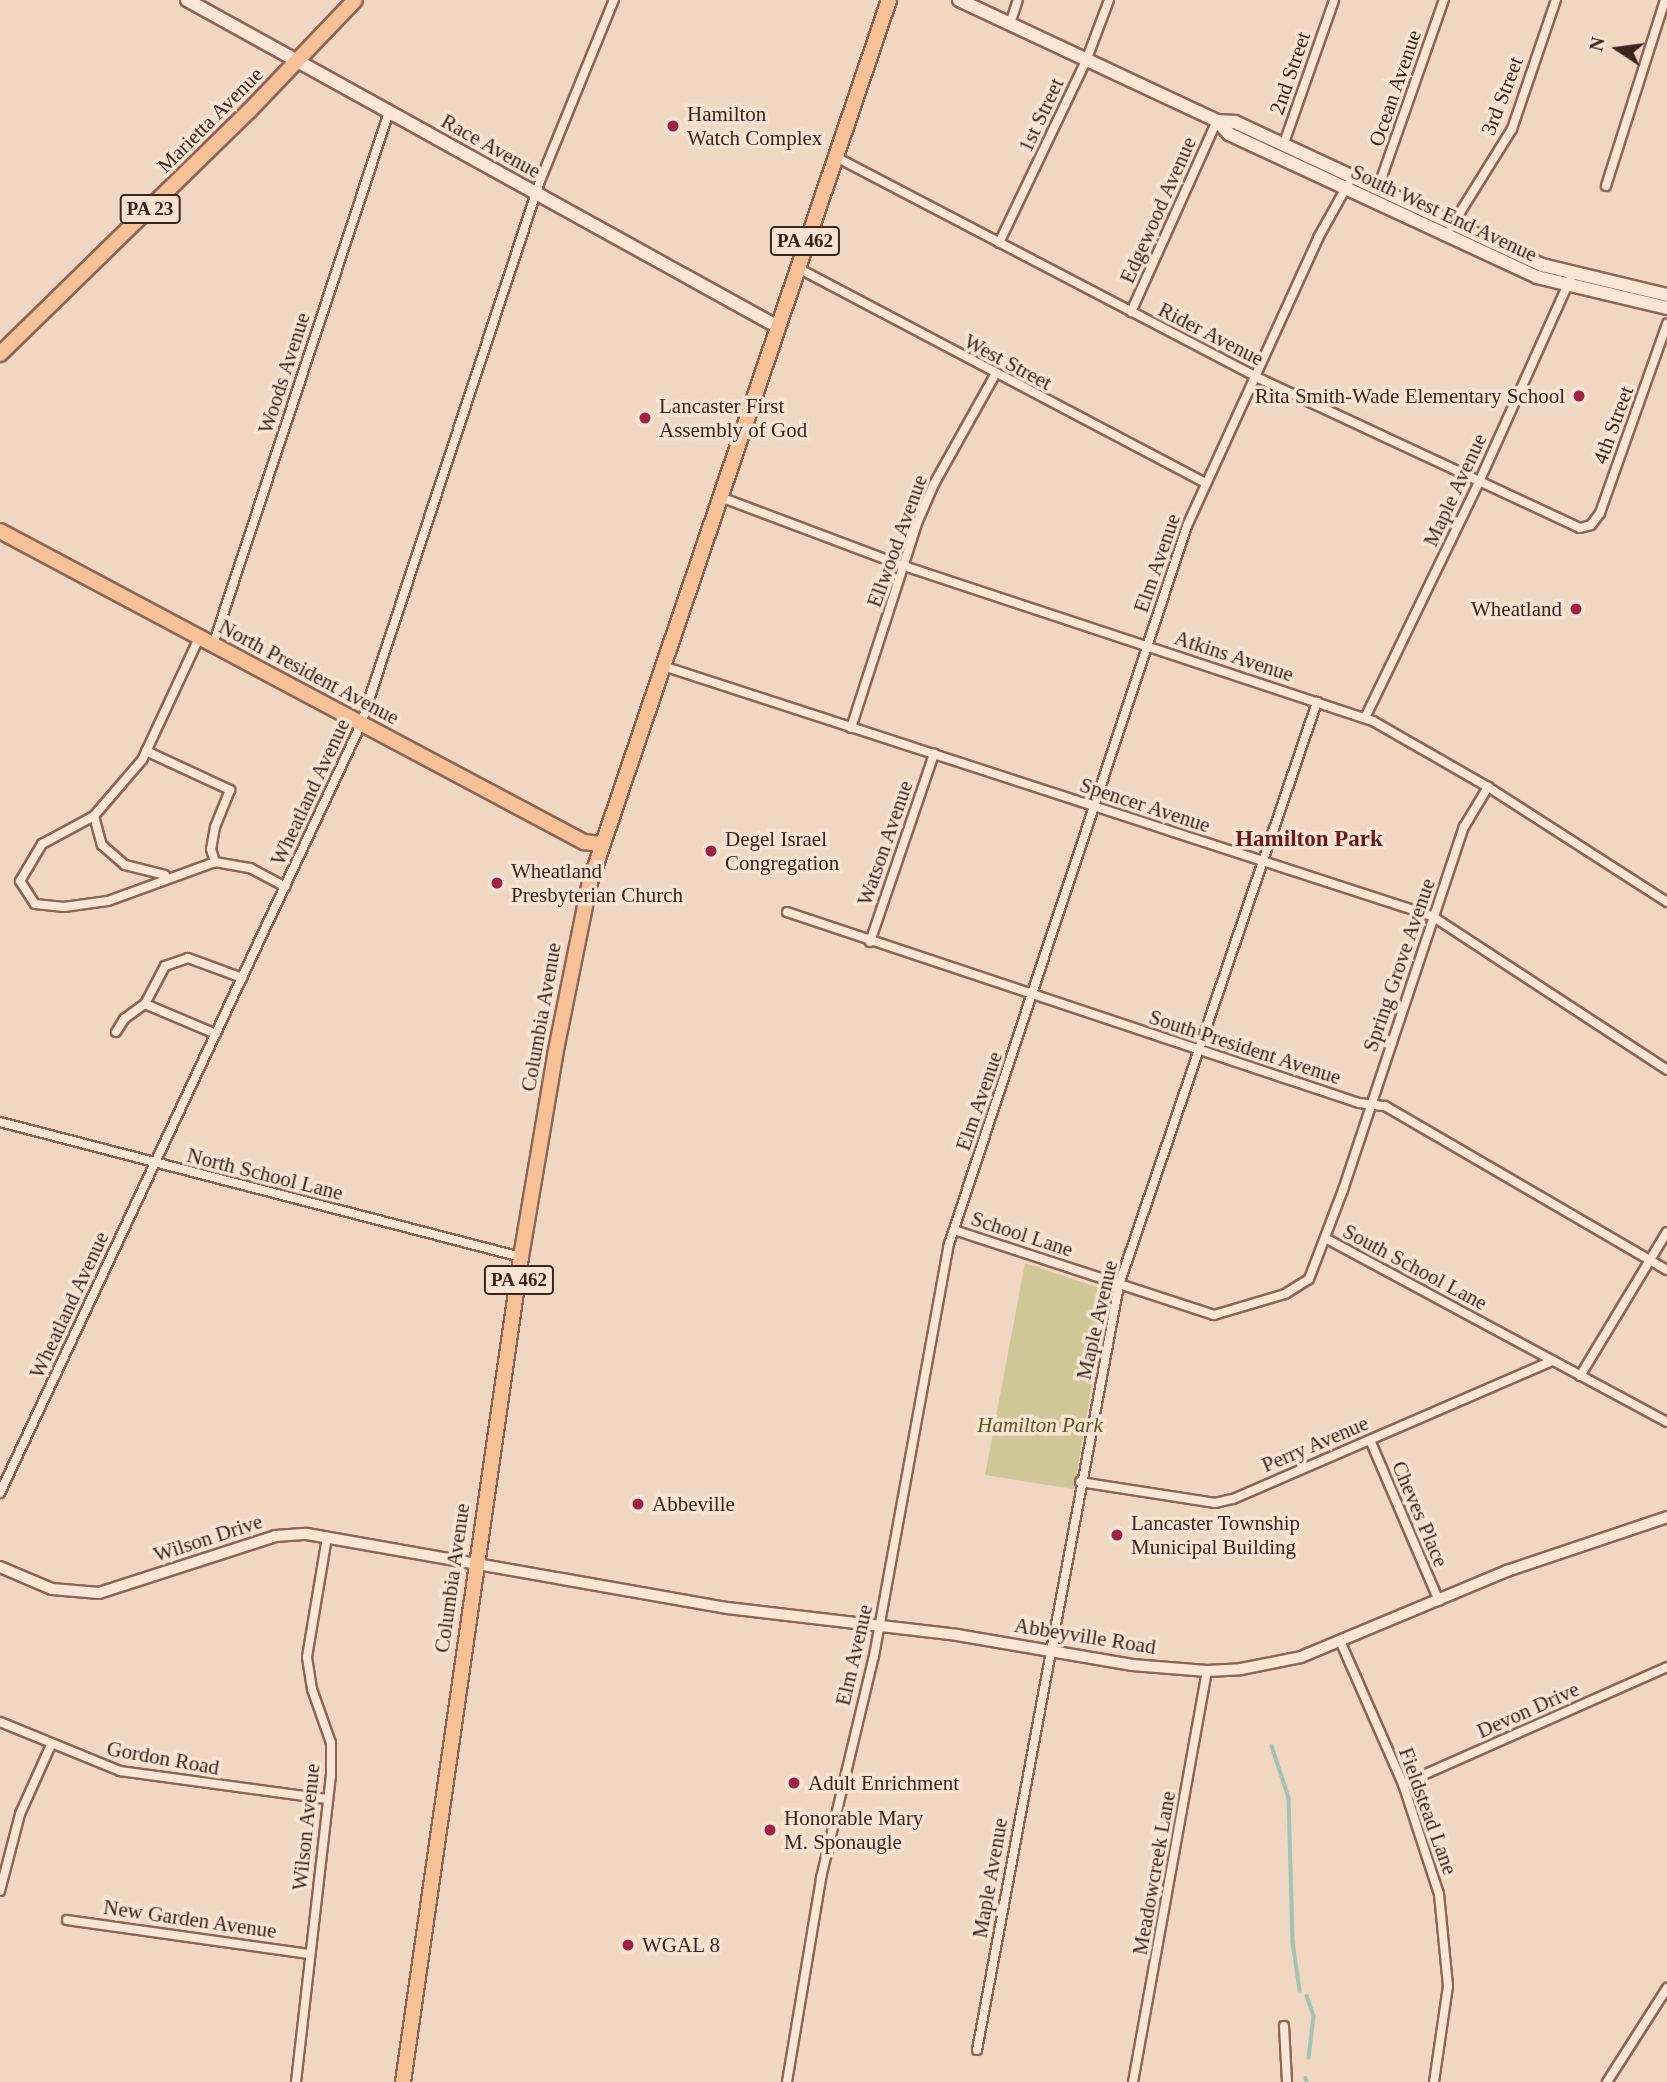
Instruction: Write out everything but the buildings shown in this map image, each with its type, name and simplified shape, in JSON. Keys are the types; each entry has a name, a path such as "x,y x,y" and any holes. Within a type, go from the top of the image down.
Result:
{"main road":[{"name":"Race Avenue","path":"187,0 776,326"},
{"name":"Marietta Avenue","path":"0,354 297,61 355,0"},
{"name":"Columbia Avenue","path":"402,2082 475,1564 567,989 601,844 889,0"},
{"name":"South West End Avenue","path":"960,0 1217,121 1235,122 1345,188 1446,235 1569,281 1667,309"},
{"name":"South West End Avenue","path":"1281,150 1352,176 1569,281 1667,295"},
{"name":"North President Avenue","path":"0,531 584,842 601,844"}],"street":[{"name":"Wheatland Avenue","path":"0,1493 361,724 536,193 614,0"},
{"path":"1010,24 1018,0"},
{"name":"1st Street","path":"999,243 1086,61 1109,0"},
{"name":"2nd Street","path":"1281,150 1334,0"},
{"name":"Ocean Avenue","path":"1378,188 1444,0"},
{"name":"3rd Street","path":"1446,235 1512,129 1556,0"},
{"path":"1606,186 1664,1"},
{"name":"Woods Avenue","path":"213,645 389,112"},
{"name":"Edgewood Avenue","path":"1131,312 1217,121"},
{"name":"Rider Avenue","path":"834,156 1256,377 1580,528"},
{"name":"Elm Avenue","path":"787,2082 823,1866 880,1626 954,1230 1096,808 1166,583 1206,483 1352,176"},
{"name":"West Street","path":"796,267 995,375 1206,483"},
{"name":"Maple Avenue","path":"1365,718 1479,482 1569,281"},
{"name":"4th Street","path":"1580,528 1591,525 1600,513 1667,324"},
{"name":"Ellwood Avenue","path":"851,728 934,484 995,375"},
{"name":"Atkins Avenue","path":"718,496 904,566 1365,718 1488,786 1667,902"},
{"path":"198,638 146,751 94,816 42,844 20,881 35,904 64,907 108,901 169,876 215,862 250,868 285,887"},
{"name":"Spencer Avenue","path":"660,665 1432,916 1667,1070"},
{"name":"Maple Avenue","path":"977,2050 1080,1482 1119,1285 1317,702"},
{"path":"146,751 230,790 215,827 211,849 215,862"},
{"name":"Watson Avenue","path":"870,942 934,754"},
{"name":"Spring Grove Avenue","path":"1327,1239 1432,916 1469,814 1488,786"},
{"path":"94,816 102,845 125,864 169,876"},
{"name":"South President Avenue","path":"787,912 870,942 1359,1103 1372,1103 1492,1166 1667,1270"},
{"path":"116,1032 124,1019 145,1004 165,966 188,958 242,978"},
{"path":"145,1004 216,1034"},
{"name":"North School Lane","path":"0,1122 522,1257"},
{"name":"School Lane","path":"954,1230 1119,1285"},
{"path":"1580,1376 1667,1232"},
{"name":"South School Lane","path":"1119,1285 1196,1312 1222,1316 1302,1284 1314,1272 1327,1239 1667,1422"},
{"name":"Perry Avenue","path":"1080,1482 1215,1503 1370,1440 1552,1361"},
{"name":"Cheves Place","path":"1370,1440 1439,1601"},
{"name":"Abbeyville Road","path":"475,1564 728,1608 880,1626 1049,1650 1132,1665 1207,1671 1271,1665 1341,1643 1572,1546 1667,1517"},
{"name":"Wilson Drive","path":"0,1567 59,1591 99,1593 275,1536 327,1537 475,1564"},
{"name":"Wilson Avenue","path":"296,2082 328,1799 331,1743 312,1689 307,1657 327,1537"},
{"name":"Fieldstead Lane","path":"1341,1643 1403,1784 1433,1865 1447,1942 1448,1986 1434,2082"},
{"name":"Devon Drive","path":"1403,1784 1667,1667"},
{"name":"Meadowcreek Lane","path":"1133,2082 1207,1671"},
{"name":"Gordon Road","path":"0,1722 105,1767 146,1776 328,1799"},
{"path":"0,1891 20,1814 51,1745"},
{"name":"New Garden Avenue","path":"67,1920 309,1954"},
{"path":"1607,2082 1667,1987"},
{"path":"1284,2026 1287,2082"}],"green space":[{"name":"Hamilton Park","path":"1025,1263 1108,1291 1074,1489 985,1475"}],"waterway":[{"path":"1272,1746 1289,1798 1293,1942 1300,1990"},
{"path":"1307,1996 1314,2016 1309,2058"},
{"path":"1306,2078 1307,2082"}],"place":[{"name":"Hamilton Watch Complex","path":"673,126"},
{"name":"Rita Smith-Wade Elementary School","path":"1579,396"},
{"name":"Lancaster First Assembly of God","path":"645,418"},
{"name":"Wheatland","path":"1576,609"},
{"name":"Degel Israel Congregation","path":"711,851"},
{"name":"Wheatland Presbyterian Church","path":"497,883"},
{"name":"Abbeville","path":"638,1504"},
{"name":"Lancaster Township Municipal Building","path":"1117,1535"},
{"name":"Adult Enrichment","path":"794,1783"},
{"name":"Honorable Mary M. Sponaugle","path":"770,1830"},
{"name":"WGAL 8","path":"628,1945"}],"district":[{"name":"Hamilton Park","path":"1309,839"}]}
